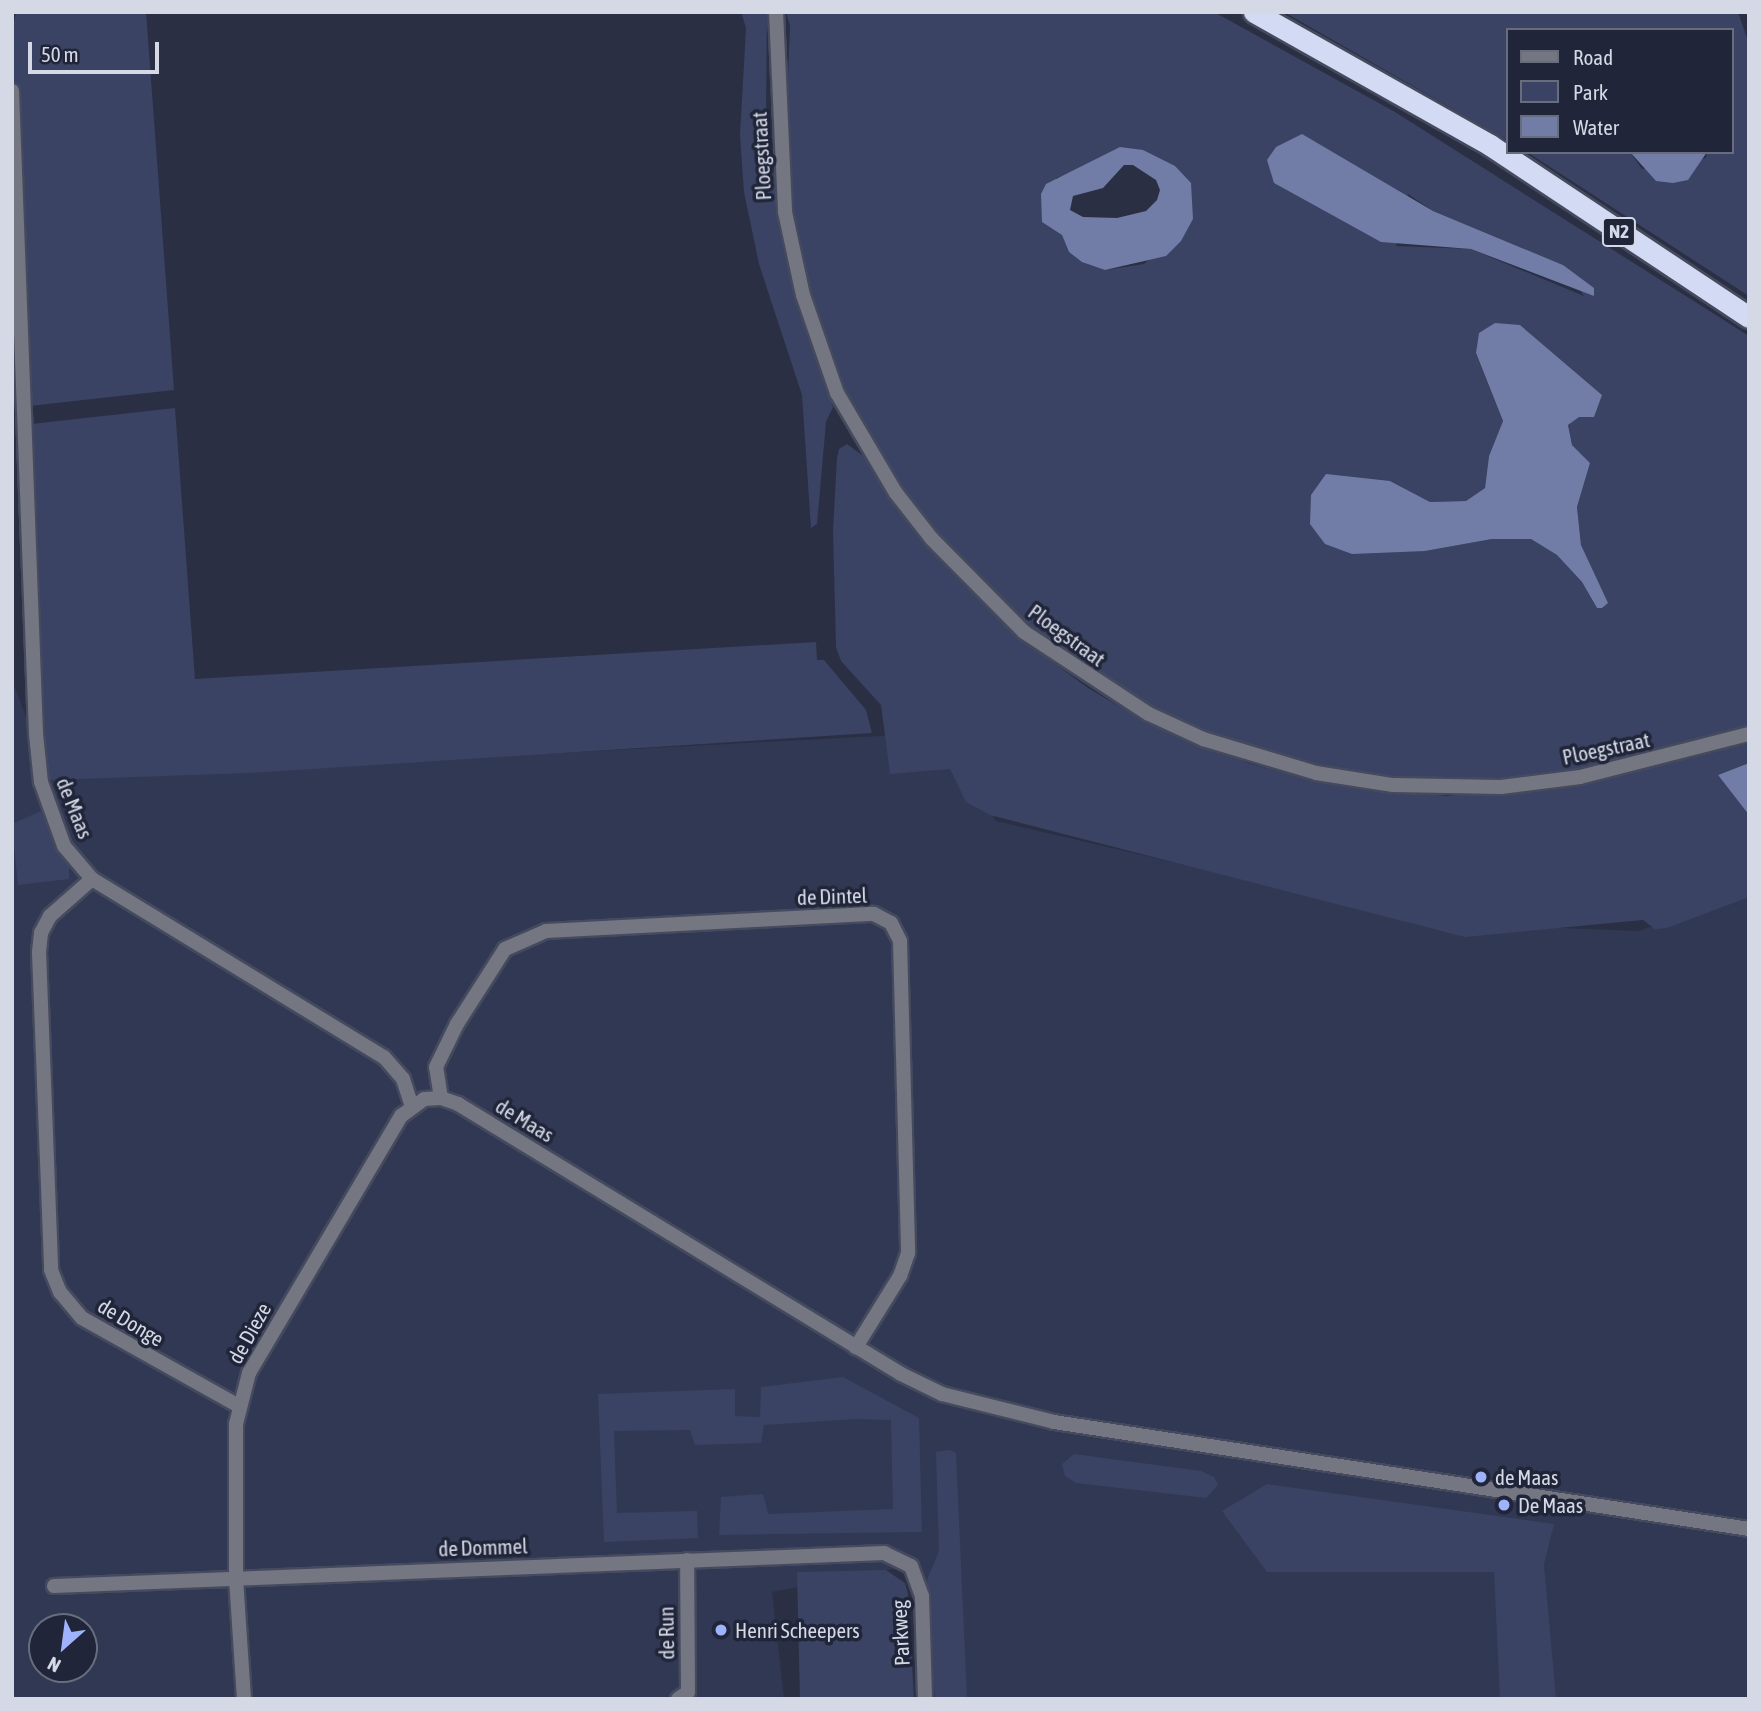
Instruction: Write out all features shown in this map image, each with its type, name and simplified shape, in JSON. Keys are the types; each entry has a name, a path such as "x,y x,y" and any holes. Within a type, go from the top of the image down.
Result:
{"highway":[{"name":"N2","path":"1254,12 1490,145 1749,317"}],"street":[{"name":"Ploegstraat","path":"776,12 785,212 803,295 837,393 896,493 932,539 1024,632 1149,714 1203,739 1316,773 1393,785 1501,787 1580,777 1749,734"},
{"name":"de Maas","path":"12,90 41,782 64,846 92,879 384,1057 403,1079 412,1106"},
{"name":"de Donge","path":"92,879 50,916 41,933 39,952 51,1270 60,1292 82,1318 239,1406"},
{"name":"de Dintel","path":"441,1098 436,1068 457,1024 505,949 546,931 874,914 891,923 900,941 908,1253 900,1276 856,1347"},
{"name":"de Maas","path":"441,1098 458,1104 856,1347 942,1394 1045,1421 1749,1529"},
{"path":"412,1106 441,1098"},
{"name":"de Dieze","path":"244,1699 236,1578 239,1406 249,1373 401,1116 412,1106"},
{"name":"de Dommel","path":"54,1586 884,1553 911,1566"},
{"name":"de Run","path":"678,1699 688,1692 687,1560"},
{"name":"Parkweg","path":"911,1566 922,1596 925,1699"}],"shaded area":[{"path":"12,680 50,780 898,735 962,769 996,821 1436,923 1638,931 1749,893 1749,1699 932,1699 909,1566 772,1592 784,1699 12,1699"}],"green space":[{"path":"16,12 146,12 174,390 20,407 12,31"},
{"path":"741,12 767,12 766,115 779,213 797,295 833,407 826,422 817,524 811,528 802,395 759,264 744,192 740,135 746,28"},
{"path":"786,12 1214,12 1395,112 1749,336 1749,727 1578,771 1501,781 1394,779 1318,768 1206,732 1152,709 1029,628 936,534 874,447 846,394 808,291 791,211 785,152 790,26","holes":["1143,150 1193,219 1144,264 1105,270 1069,252 1062,235 1056,178","1408,194 1433,211 1563,265 1584,296 1471,249 1396,246","1520,325 1602,395 1568,425 1572,445 1590,463 1577,507 1581,545 1607,603 1597,608 1582,582 1557,555 1531,539 1492,539 1425,551 1390,481 1430,502 1466,501 1485,488 1489,456 1503,421 1476,354"]},
{"path":"1284,12 1738,12 1749,44 1749,296 1530,154 1631,154 1642,169 1706,158 1707,154 1733,154 1733,28 1506,28 1506,139"},
{"path":"175,408 195,679 816,642 817,660 824,660 866,710 872,733 250,773 50,780 44,756 31,424"},
{"path":"847,444 862,455 926,544 1021,639 1088,688 1146,722 1248,763 1315,781 1447,796 1581,785 1749,743 1749,763 1718,775 1749,815 1749,897 1667,928 1655,929 1643,920 1465,937 990,815 966,802 950,769 890,774 881,705 841,661 836,647 833,530 837,458 839,449"},
{"path":"41,811 69,862 69,879 18,885 12,824"},
{"path":"843,1377 919,1418 922,1532 719,1535 721,1497 763,1494 768,1514 893,1509 891,1420 856,1419 764,1425 761,1443 695,1445 690,1430 614,1431 617,1513 697,1511 698,1538 604,1542 598,1394 735,1389 735,1416 760,1417 761,1387"},
{"path":"950,1450 956,1453 967,1699 935,1699 927,1580 939,1551 936,1452"},
{"path":"1074,1454 1201,1471 1214,1477 1218,1485 1206,1498 1076,1483 1065,1476 1062,1464"},
{"path":"1267,1484 1554,1524 1544,1564 1556,1699 1500,1699 1494,1572 1267,1572 1222,1511"},
{"path":"886,1570 905,1583 908,1594 914,1699 800,1699 797,1572"}],"water":[{"path":"1302,134 1433,211 1563,265 1594,288 1594,296 1471,249 1381,242 1274,183 1267,160 1276,147"},
{"path":"1120,147 1143,150 1175,166 1191,183 1193,219 1181,241 1166,256 1105,270 1082,262 1069,252 1062,235 1042,222 1041,194 1046,184","holes":["1124,165 1133,165 1156,180 1160,190 1157,200 1146,211 1117,218 1083,217 1070,210 1073,196 1103,188"]},
{"path":"1632,154 1706,154 1688,180 1673,183 1656,181"},
{"path":"1495,323 1520,325 1602,395 1594,417 1579,417 1568,425 1572,445 1590,463 1577,507 1581,545 1608,603 1602,608 1597,608 1582,582 1557,555 1531,539 1492,539 1425,551 1352,554 1325,544 1310,524 1311,495 1326,474 1390,481 1430,502 1466,501 1485,488 1489,456 1503,421 1476,353 1479,333"},
{"path":"1749,763 1749,815 1718,775"}],"place":[{"name":"de Maas","path":"1481,1477"},
{"name":"De Maas","path":"1504,1505"},
{"name":"Henri Scheepers","path":"721,1630"}]}
